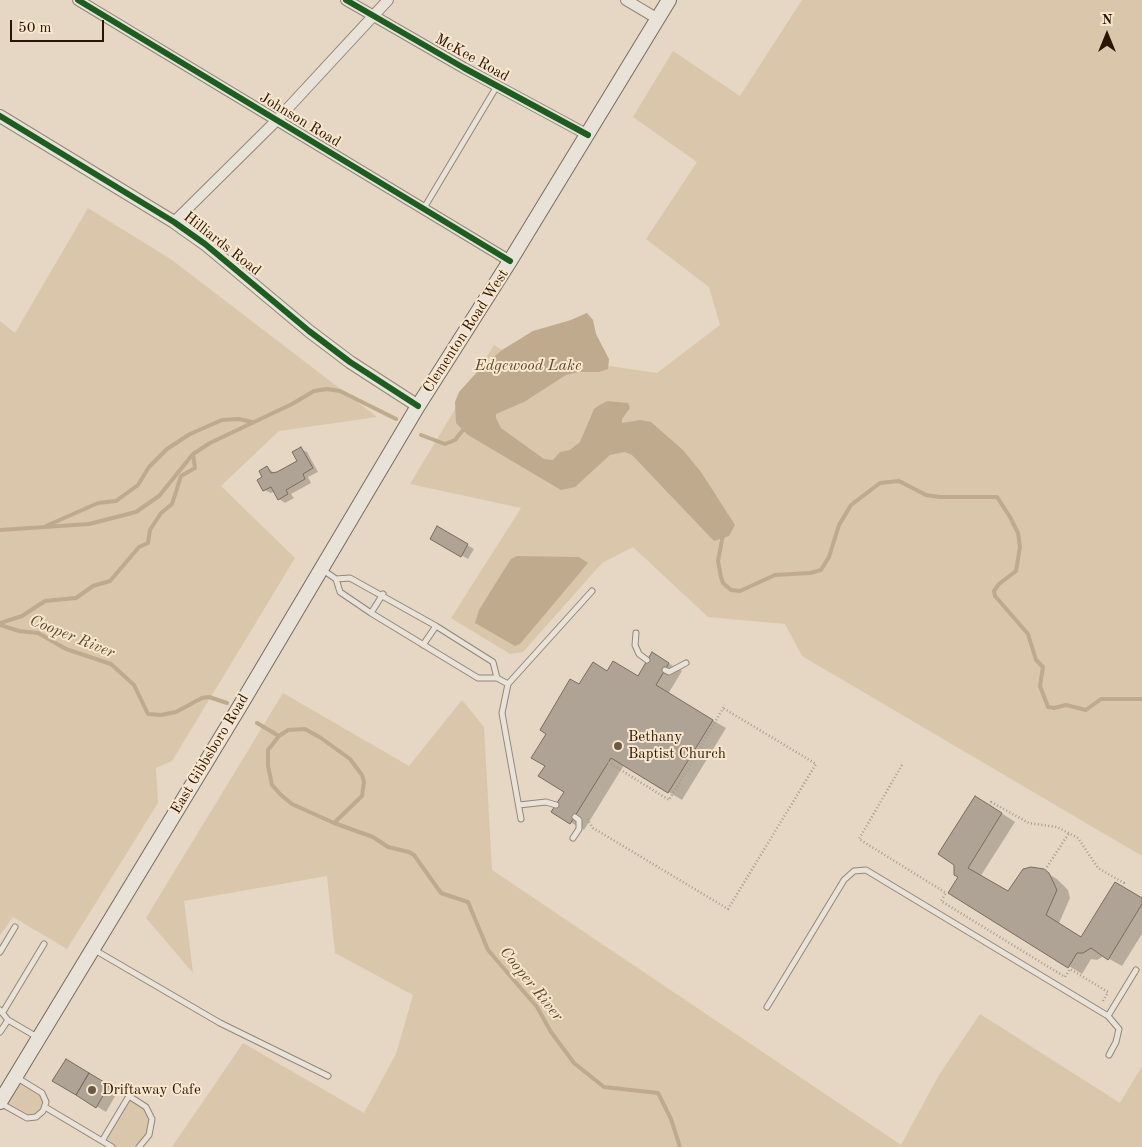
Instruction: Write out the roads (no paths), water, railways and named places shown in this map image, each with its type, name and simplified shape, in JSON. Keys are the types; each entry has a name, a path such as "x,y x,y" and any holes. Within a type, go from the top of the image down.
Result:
{"main road":[{"name":"Clementon Road West","path":"418,406 588,135 669,0"},
{"name":"East Gibbsboro Road","path":"0,1102 418,406"}],"street":[{"name":"Johnson Road","path":"78,0 510,261"},
{"name":"McKee Road","path":"346,0 373,17 588,135"},
{"path":"174,222 276,121 388,0"},
{"path":"626,0 658,19"},
{"name":"Hilliards Road","path":"0,116 174,222 205,244 309,331 350,362 418,406"}],"lane":[{"path":"423,209 497,86"},
{"path":"320,568 336,579 340,592 371,613 478,678 497,678 508,684"},
{"path":"336,579 350,578 383,594 436,626 493,662 497,678"},
{"path":"521,819 502,713 508,684 592,591"},
{"path":"371,613 383,594"},
{"path":"423,645 436,626"},
{"path":"636,633 635,645 639,654 647,660"},
{"path":"665,670 669,672 686,663"},
{"path":"519,805 546,802 556,805"},
{"path":"573,838 579,829 579,820 575,817"},
{"path":"768,1007 844,880 854,871 866,870 1108,1016 1119,1029 1116,1042 1109,1055"},
{"path":"0,952 15,927"},
{"path":"38,1038 8,1020 2,1011 44,944"},
{"path":"92,949 220,1022 328,1076"},
{"path":"1108,1016 1136,970"},
{"path":"0,1032 8,1020"},
{"path":"0,1102 30,1119 40,1115 45,1107 42,1093 15,1077"},
{"path":"102,1141 129,1096 146,1107 152,1119 150,1135 139,1147"},
{"path":"45,1107 112,1147"}],"water":[{"name":"Edgewood Lake","path":"587,313 593,320 596,334 609,359 608,369 599,372 579,372 566,375 524,402 496,414 501,428 544,459 553,460 560,452 570,450 580,442 594,409 607,401 628,403 630,408 622,419 622,423 640,420 651,422 683,450 701,472 735,525 729,536 714,541 632,455 625,452 610,455 575,487 561,490 468,435 456,423 455,402 459,392 478,371 502,350 533,331 571,320"},
{"path":"517,556 579,557 588,563 520,644 515,646 475,623 479,610 502,573 511,559"}],"waterway":[{"path":"0,530 89,524 136,512 159,496 193,454 210,443 292,404 314,391 327,389 340,391 396,419"},
{"path":"46,526 98,503 116,501 138,485 149,467 167,449 190,434 222,420 239,419 252,422"},
{"path":"421,435 445,444 455,440 467,428"},
{"path":"0,623 22,616 45,601 76,598 93,586 110,581 139,547 148,543 150,530 161,513 172,504 181,476 195,468 193,454"},
{"path":"723,535 718,561 721,577 723,583 731,590 740,591 775,575 810,573 821,570 829,557 839,525 851,505 880,483 899,481 926,495 940,497 997,497 1018,533 1020,547 1016,571 999,584 994,591 995,596 1028,634 1036,660 1043,667 1040,686 1048,707 1054,708 1066,705 1086,710 1101,699 1142,699"},
{"name":"Cooper River","path":"0,625 19,631 38,633 66,649 111,664 134,685 148,714 161,715 176,712 202,698 209,697 227,703"},
{"name":"Cooper River","path":"257,723 279,736"},
{"name":"Cooper River","path":"334,823 362,796 364,782 362,775 350,759 321,738 305,729 288,730 279,736 268,750 268,766 272,785 281,795 292,804 334,823 373,837 388,847 409,852 414,855 441,893 468,902 488,950 537,1007 551,1032 574,1063 604,1087 658,1093 671,1119 680,1147"}],"place":[{"name":"Bethany Baptist Church","path":"618,746"},
{"name":"Driftaway Cafe","path":"92,1090"}]}
